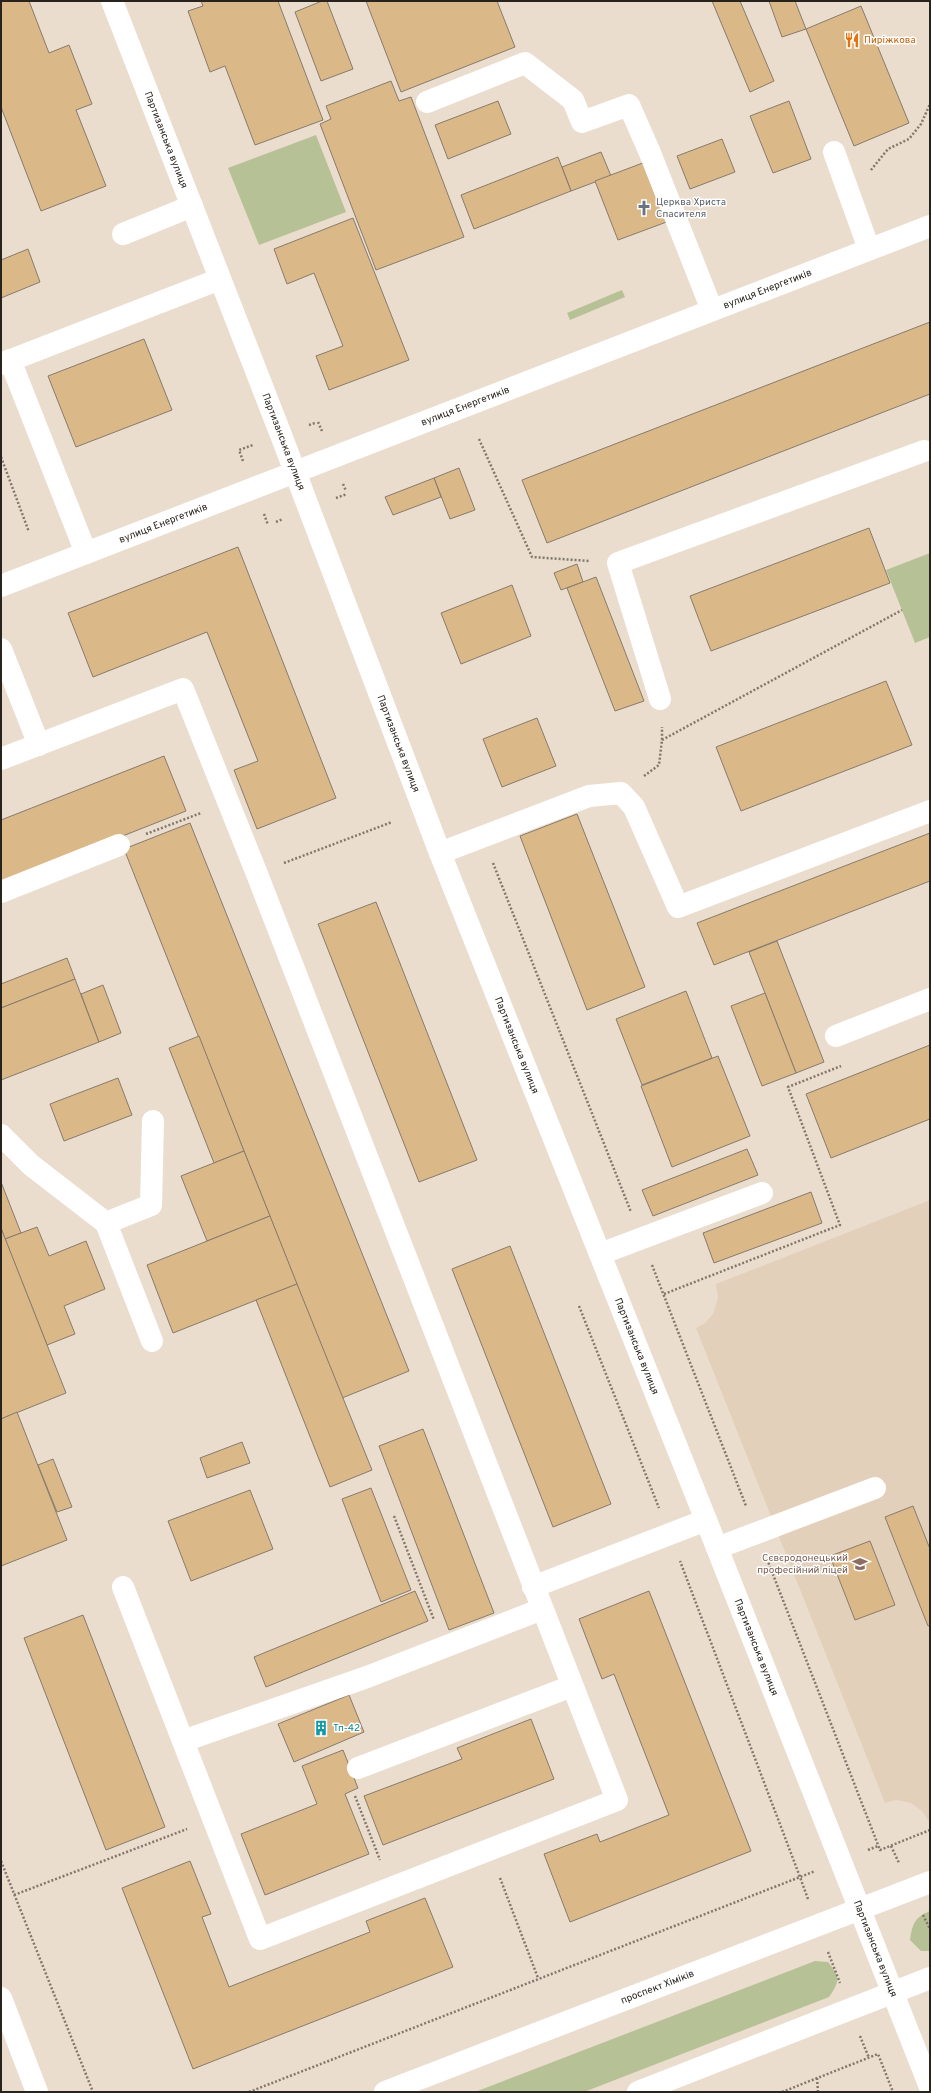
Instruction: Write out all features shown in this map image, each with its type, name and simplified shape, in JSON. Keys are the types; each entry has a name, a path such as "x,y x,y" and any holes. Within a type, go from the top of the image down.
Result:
{"street":[{"name":"Партизанська вулиця","path":"112,1 440,853 930,2087"},
{"path":"427,102 525,63 573,100 582,122 629,105 712,310"},
{"path":"834,152 868,249"},
{"path":"124,234 192,206"},
{"name":"вулиця Енергетиків","path":"1,586 930,226"},
{"path":"86,553 6,362 220,279"},
{"path":"660,699 618,563 928,455"},
{"path":"1,648 39,745"},
{"path":"1,760 183,689 258,874 533,1587 617,1800 260,1939 123,1587"},
{"path":"440,853 589,796 621,792 634,807 678,907 930,811"},
{"path":"1,892 119,845"},
{"path":"836,1036 930,998"},
{"path":"106,1223 151,1205 153,1122"},
{"path":"1,1135 31,1165 106,1223 152,1341"},
{"path":"600,1254 762,1193"},
{"path":"717,1548 875,1488"},
{"path":"533,1587 706,1520"},
{"path":"183,1741 368,1676 542,1610"},
{"path":"358,1768 572,1686"},
{"name":"проспект Хіміків","path":"385,2092 930,1882"},
{"path":"638,2092 930,1978"},
{"path":"1,1998 37,2092"}],"path":[{"path":"850,197 888,150 908,139 920,124 930,104"},
{"path":"479,439 532,557 618,563"},
{"path":"1,457 29,532"},
{"path":"662,740 902,610"},
{"path":"621,792 659,765 662,740 660,699"},
{"path":"119,845 229,802"},
{"path":"258,874 392,822"},
{"path":"492,859 642,1238 880,1850 930,1830"},
{"path":"394,1516 444,1647"},
{"path":"358,1768 367,1791 354,1796 391,1888"},
{"path":"14,1895 213,1818"},
{"path":"489,1850 538,1978"},
{"path":"1,1861 93,2092"},
{"path":"800,1877 869,2058"},
{"path":"782,2092 878,2054 893,2092"},
{"path":"817,2078 818,2092"}],"shaded area":[{"name":"Сєвєродонецький професійний ліцей","path":"930,1200 930,1823 922,1811 911,1803 896,1800 885,1803 696,1328 705,1323 713,1314 718,1298 716,1284"}],"green space":[{"path":"316,135 346,212 259,245 228,168"},
{"path":"622,290 625,297 570,320 567,313"},
{"path":"930,553 930,637 915,643 886,570"},
{"path":"930,1911 930,1951 921,1951 910,1940 913,1925 921,1916"},
{"path":"815,1961 828,1962 835,1972 837,1983 829,1997 584,2092 475,2092"}],"building":[{"path":"1,1 29,1 49,53 69,45 92,104 76,110 106,186 41,211 1,107"},
{"path":"201,1 278,1 323,120 255,145 225,66 210,72 188,11 203,6"},
{"path":"322,1 327,1 353,69 321,81 295,12"},
{"path":"366,1 497,1 515,47 401,92"},
{"path":"712,1 740,1 774,81 750,92"},
{"path":"769,1 795,1 806,29 782,37"},
{"path":"861,6 909,123 854,146 806,29"},
{"path":"391,81 399,101 411,97 464,237 376,270 320,124 331,119 326,106"},
{"path":"498,101 511,134 448,159 435,125"},
{"path":"789,101 811,159 773,173 750,116"},
{"path":"722,139 735,172 690,189 677,156"},
{"path":"601,152 611,176 571,191 562,167"},
{"path":"558,157 571,191 474,229 461,195"},
{"path":"648,161 672,220 618,240 595,181"},
{"path":"353,218 409,360 329,390 316,356 343,346 314,273 287,284 274,249"},
{"path":"28,249 40,282 1,298 1,260"},
{"path":"930,322 930,394 547,543 522,480"},
{"path":"144,339 172,410 76,447 48,376"},
{"path":"459,468 475,510 450,519 434,478"},
{"path":"434,478 441,497 393,515 385,497"},
{"path":"869,528 890,583 711,651 690,596"},
{"path":"238,547 336,798 257,829 234,770 258,761 207,632 93,677 68,613"},
{"path":"577,564 583,582 561,590 554,573"},
{"path":"596,577 644,701 615,711 567,588"},
{"path":"512,585 531,636 461,664 441,613"},
{"path":"886,681 912,745 741,811 716,747"},
{"path":"537,718 556,766 502,787 483,739"},
{"path":"164,756 186,811 1,884 1,820"},
{"path":"577,814 645,987 587,1010 520,836"},
{"path":"190,823 409,1371 342,1398 124,849"},
{"path":"930,833 930,881 714,965 697,923"},
{"path":"376,902 477,1160 419,1182 318,924"},
{"path":"777,941 824,1062 796,1073 749,952"},
{"path":"67,958 75,979 1,1008 1,984"},
{"path":"75,979 99,1042 1,1080 1,1008"},
{"path":"103,985 121,1033 99,1042 81,994"},
{"path":"686,991 712,1058 642,1085 616,1019"},
{"path":"765,993 796,1073 762,1086 731,1006"},
{"path":"199,1036 244,1151 214,1163 169,1048"},
{"path":"930,1045 930,1119 831,1158 806,1094"},
{"path":"718,1056 750,1136 672,1167 641,1086"},
{"path":"118,1078 132,1115 64,1141 50,1104"},
{"path":"747,1149 758,1175 653,1216 642,1190"},
{"path":"244,1151 270,1216 207,1241 181,1176"},
{"path":"1,1182 21,1233 5,1239 1,1228"},
{"path":"811,1192 822,1223 714,1263 703,1233"},
{"path":"270,1216 297,1284 173,1333 147,1265"},
{"path":"37,1227 49,1256 86,1241 105,1289 64,1306 75,1334 47,1345 5,1239"},
{"path":"1,1228 66,1393 1,1419"},
{"path":"510,1246 611,1504 553,1527 452,1269"},
{"path":"297,1284 372,1470 330,1487 256,1300"},
{"path":"17,1412 67,1540 1,1566 1,1419"},
{"path":"423,1429 494,1613 449,1630 379,1446"},
{"path":"242,1442 250,1463 207,1478 200,1458"},
{"path":"53,1459 72,1507 57,1512 38,1465"},
{"path":"371,1488 411,1590 381,1602 342,1499"},
{"path":"250,1490 273,1549 191,1581 168,1521"},
{"path":"913,1506 930,1549 930,1625 928,1626 885,1517"},
{"path":"870,1541 895,1605 855,1620 830,1556"},
{"path":"415,1591 428,1621 266,1687 254,1657"},
{"path":"649,1591 751,1851 570,1922 544,1854 597,1834 600,1842 669,1815 614,1674 602,1679 579,1619"},
{"path":"83,1615 165,1827 106,1850 24,1638"},
{"name":"Тп-42","path":"349,1695 364,1732 294,1762 278,1724"},
{"path":"531,1719 554,1779 383,1845 364,1796 462,1759 457,1748"},
{"path":"343,1750 358,1788 345,1794 369,1854 265,1895 241,1834 317,1804 302,1766"},
{"path":"190,1861 211,1914 202,1917 229,1987 370,1932 366,1921 425,1898 453,1967 193,2069 122,1888"}],"place":[{"name":"Пиріжкова","path":"852,40"},
{"name":"Церква Христа Спасителя","path":"644,208"},
{"name":"Сєвєродонецький професійний ліцей","path":"860,1564"},
{"name":"Тп-42","path":"321,1728"}]}
